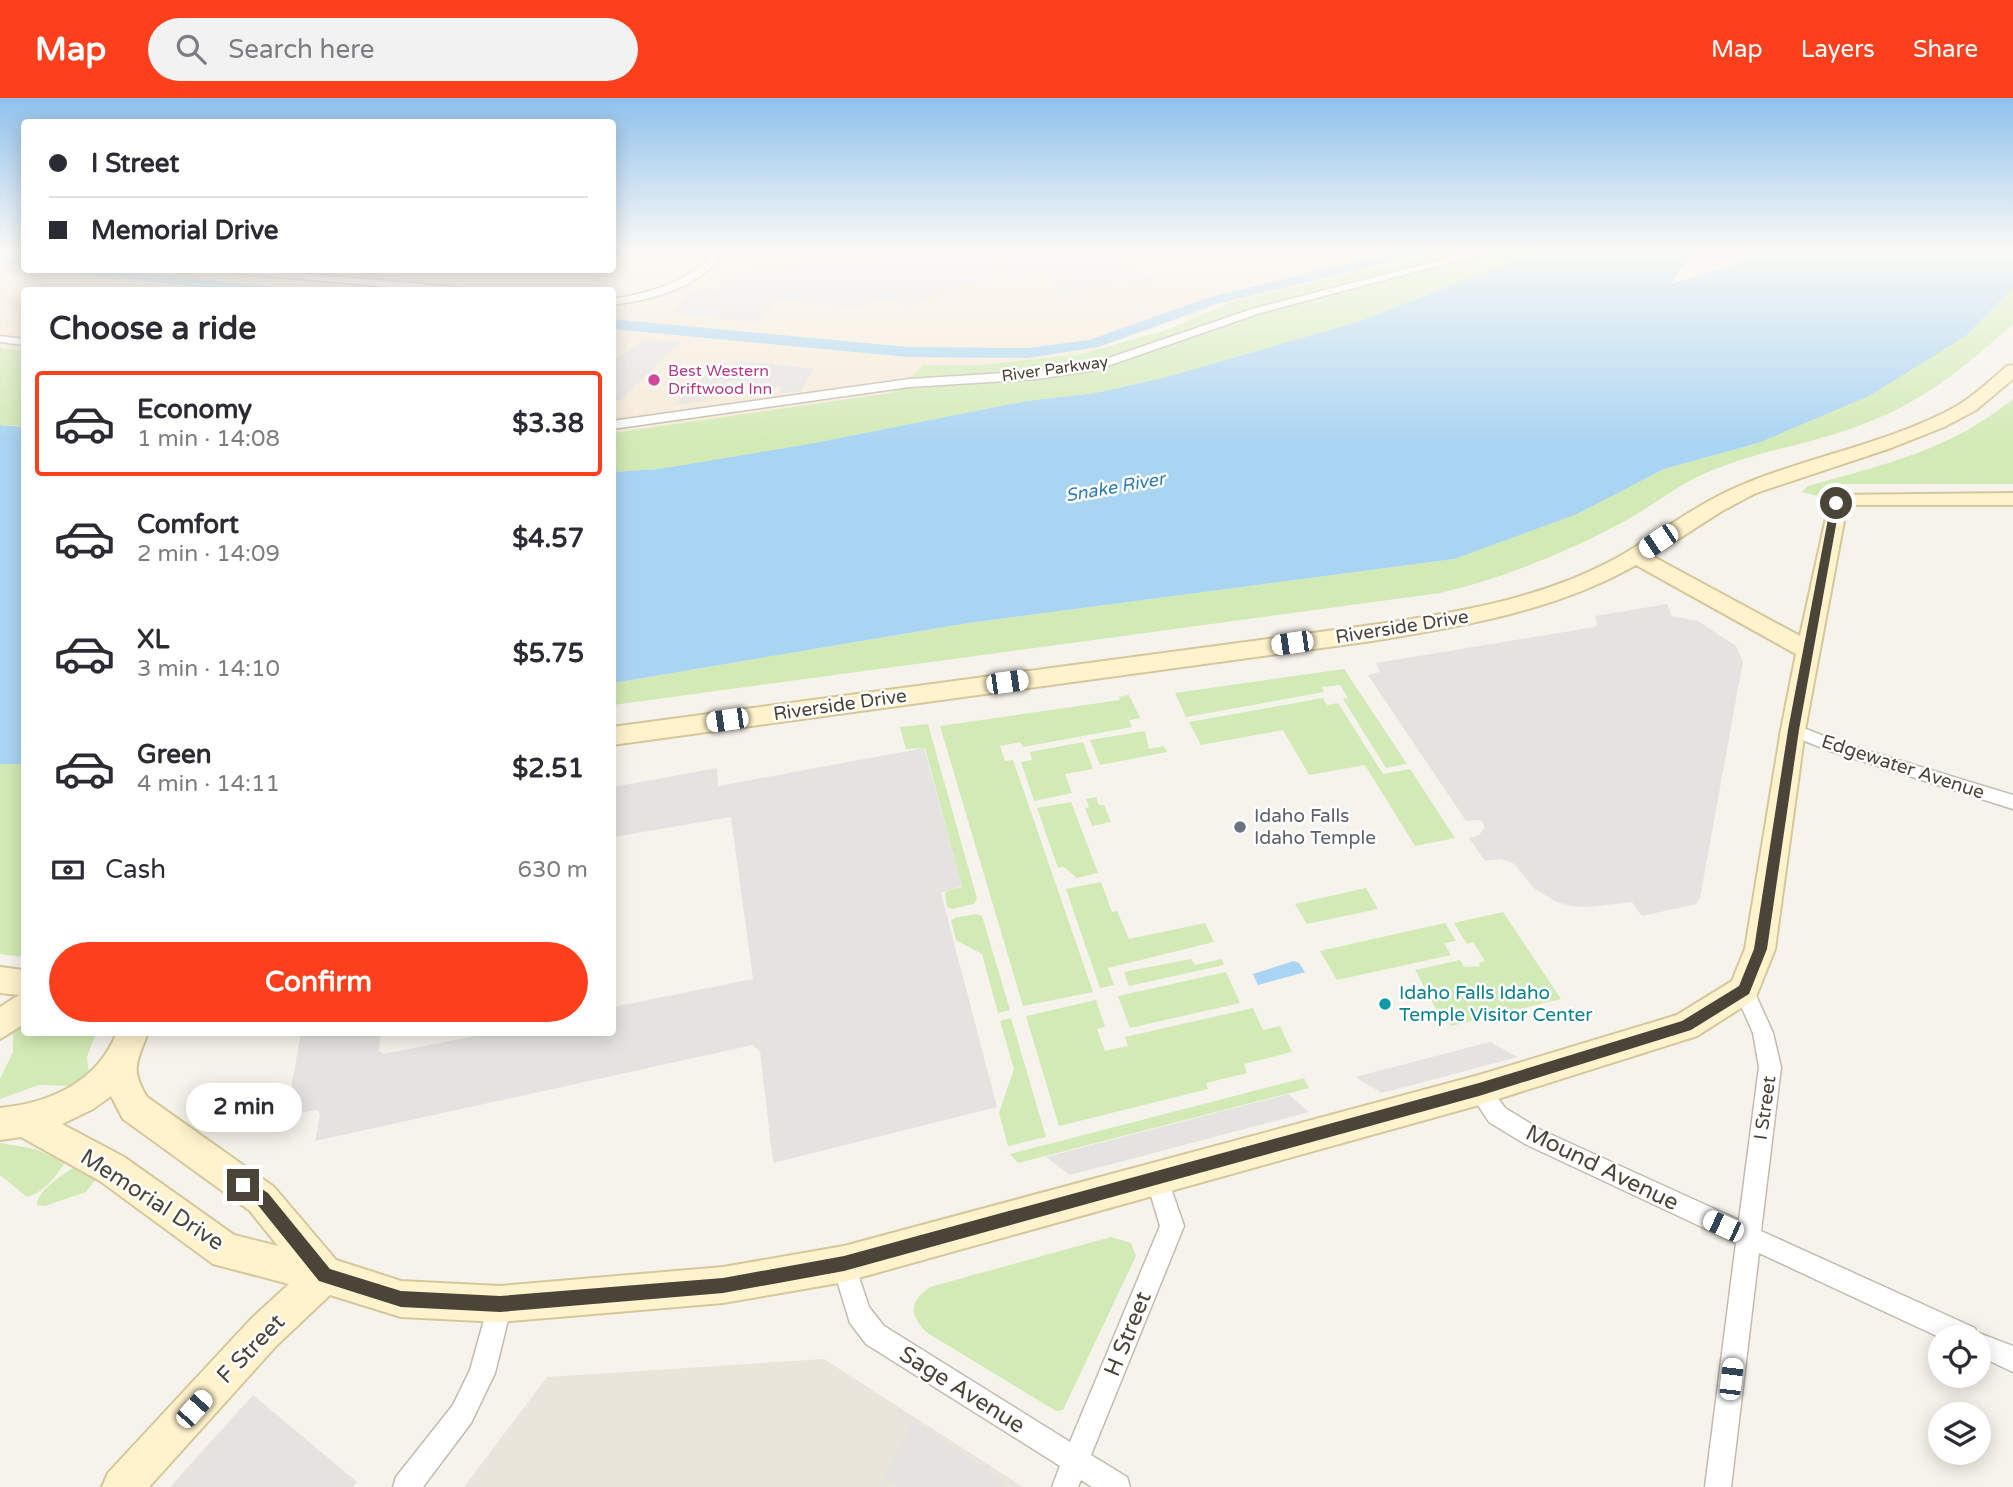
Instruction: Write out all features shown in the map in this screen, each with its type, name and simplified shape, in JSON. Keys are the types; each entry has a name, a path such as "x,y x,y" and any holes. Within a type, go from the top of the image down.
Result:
{"main road":[{"path":"13,1123 52,1114 78,1101 101,1083 125,1051 141,1036"}],"street":[{"name":"River Parkway","path":"616,424 909,383 1037,375 1096,366 1237,317"},
{"path":"0,339 21,342"},
{"name":"Riverside Drive","path":"616,735 1458,620 1529,603 1586,581 1636,556 1720,501 1778,478 1894,442 1934,426 1966,408 2013,370"},
{"path":"1744,990 1760,949 1793,730 1838,499 2013,499"},
{"path":"1636,556 1810,652"},
{"name":"Edgewater Avenue","path":"1793,730 1836,747 2013,802"},
{"path":"0,980 21,983"},
{"name":"Memorial Drive","path":"13,1123 112,1169 226,1251 325,1275 401,1299 500,1304 723,1285 844,1264 1479,1090 1686,1026 1744,990"},
{"name":"I Street","path":"1718,1487 1770,1067 1763,1032 1744,990"},
{"path":"0,1025 21,1009"},
{"path":"125,1051 124,1089 135,1108 262,1199 325,1275"},
{"name":"Mound Avenue","path":"1479,1090 1497,1115 1533,1138 1940,1325"},
{"name":"H Street","path":"1065,1487 1172,1226 1157,1179"},
{"name":"Sage Avenue","path":"844,1264 859,1314 875,1335 1117,1487"},
{"name":"F Street","path":"122,1487 264,1332 325,1275"},
{"path":"407,1487 462,1414 482,1373 500,1304"},
{"path":"1991,1349 2013,1359"}],"shaded area":[{"path":"0,317 21,317 21,351 0,348"},
{"path":"616,317 1189,317 1082,354 980,365 925,365 891,393 616,432"},
{"path":"701,317 764,317 759,323"},
{"path":"644,339 681,342 620,401 616,401 616,359"},
{"path":"735,361 814,369 801,391 777,394 782,387 735,381 727,382 704,401 674,405 714,368 733,365"},
{"path":"1667,604 1672,616 1698,621 1736,646 1743,661 1700,898 1696,904 1642,916 1632,902 1589,907 1557,902 1535,889 1513,863 1500,859 1485,861 1469,838 1479,835 1484,824 1480,820 1466,821 1368,675 1380,672 1376,663 1595,627 1595,616"},
{"path":"924,748 962,886 941,893 997,1107 773,1163 760,1051 753,1045 315,1141 320,1115 318,1110 286,1115 300,1036 381,1036 379,1051 383,1054 476,1036 616,1036 616,1006 753,979 731,817 616,836 616,786 717,768 718,786"},
{"path":"1490,1042 1518,1057 1382,1093 1355,1077"},
{"path":"1288,1094 1309,1112 1070,1175 1046,1157"},
{"path":"824,1359 1023,1487 464,1487 547,1377"},
{"path":"253,1395 357,1482 353,1487 170,1487"},
{"path":"914,1421 1003,1481 1000,1487 897,1487 883,1477"}],"green space":[{"path":"1197,317 1371,317 1167,377 1095,393 1026,401 809,444 659,469 616,472 616,432 891,393 924,365 980,365 1082,354 1169,329"},
{"path":"1985,317 2013,317 2013,324 1975,357 1939,385 1900,408 1853,428 1706,473 1601,533 1534,564 1440,593 616,705 616,682 968,623 1454,559 1576,514 1664,469 1758,443 1967,335"},
{"path":"0,348 21,351 21,426 0,425"},
{"path":"2013,399 2013,484 1842,484 1829,485 1818,496 1802,492 1808,486 1890,463 1940,444 1989,417"},
{"path":"1344,669 1407,764 1386,768 1343,699 1348,698 1340,685 1322,687 1324,692 1186,717 1175,693"},
{"path":"1129,695 1140,718 1130,720 1126,712 1132,727 1023,747 1020,742 1000,746 1005,761 1013,760 1093,992 1023,1006 940,726 1120,700 1119,697"},
{"path":"1323,698 1327,705 1338,703 1383,774 1410,769 1455,838 1415,846 1365,765 1309,775 1283,730 1201,745 1189,722"},
{"path":"928,724 977,899 974,904 952,909 947,907 945,894 962,887 925,748 906,749 900,727"},
{"path":"1145,731 1149,749 1164,746 1167,752 1100,765 1090,740"},
{"path":"1083,742 1093,769 1065,774 1072,793 1034,801 1021,762 1032,760 1030,752"},
{"path":"0,764 21,764 21,957 0,954"},
{"path":"1096,797 1099,805 1104,805 1111,822 1092,826 1085,808 1089,807 1086,799"},
{"path":"1071,802 1098,873 1077,878 1064,867 1058,868 1037,808"},
{"path":"1101,882 1112,912 1117,911 1129,939 1205,923 1214,942 1108,968 1114,985 1100,988 1066,889"},
{"path":"1366,888 1378,909 1307,924 1295,904"},
{"path":"1503,912 1561,999 1451,1026 1444,1015 1440,1016 1415,970 1460,960 1464,967 1480,966 1479,963 1485,961 1473,942 1467,944 1454,923"},
{"path":"976,914 982,916 1010,1010 998,1013 982,954 956,940 951,921"},
{"path":"1445,923 1456,941 1444,943 1451,955 1337,980 1320,951"},
{"path":"1191,959 1195,965 1222,959 1224,965 1129,986 1124,972"},
{"path":"1226,972 1240,1003 1130,1028 1118,996"},
{"path":"1096,1000 1105,1027 1097,1029 1105,1051 1128,1046 1125,1037 1253,1008 1263,1030 1280,1026 1292,1052 1244,1064 1247,1073 1206,1083 1208,1089 1059,1126 1026,1016"},
{"path":"1011,1018 1046,1137 1008,1146 999,1113 1014,1069 1000,1021"},
{"path":"21,1027 21,1036 95,1036 87,1057 89,1074 73,1086 39,1085 0,1099 0,1079 13,1052 13,1034"},
{"path":"1304,1078 1309,1088 1018,1163 1010,1154"},
{"path":"0,1143 35,1149 65,1162 49,1183 39,1192 27,1197 0,1175"},
{"path":"75,1167 95,1180 86,1192 45,1206 37,1205 46,1189"},
{"path":"1111,1237 1131,1243 1136,1256 1063,1410 1056,1411 926,1332 914,1314 915,1303 930,1287"}],"water":[{"name":"Snake River","path":"1371,317 1985,317 1967,335 1869,396 1758,443 1664,469 1577,514 1454,559 968,623 616,682 616,472 659,469 809,444 1026,401 1095,393 1167,377"},
{"path":"0,425 21,427 21,764 0,764"},
{"path":"1294,961 1299,963 1305,972 1258,985 1253,974"}],"waterway":[{"path":"616,324 908,352 1028,353 1092,344 1168,317"}],"place":[{"name":"Best Western Driftwood Inn","path":"654,380"},
{"name":"Idaho Falls Idaho Temple","path":"1240,827"},
{"name":"Idaho Falls Idaho Temple Visitor Center","path":"1385,1004"}],"route":[{"path":"243,1185 262,1199 325,1275 401,1299 500,1304 723,1285 844,1264 1479,1090 1686,1026 1744,990 1760,949 1793,730 1810,652 1836,503"}]}
